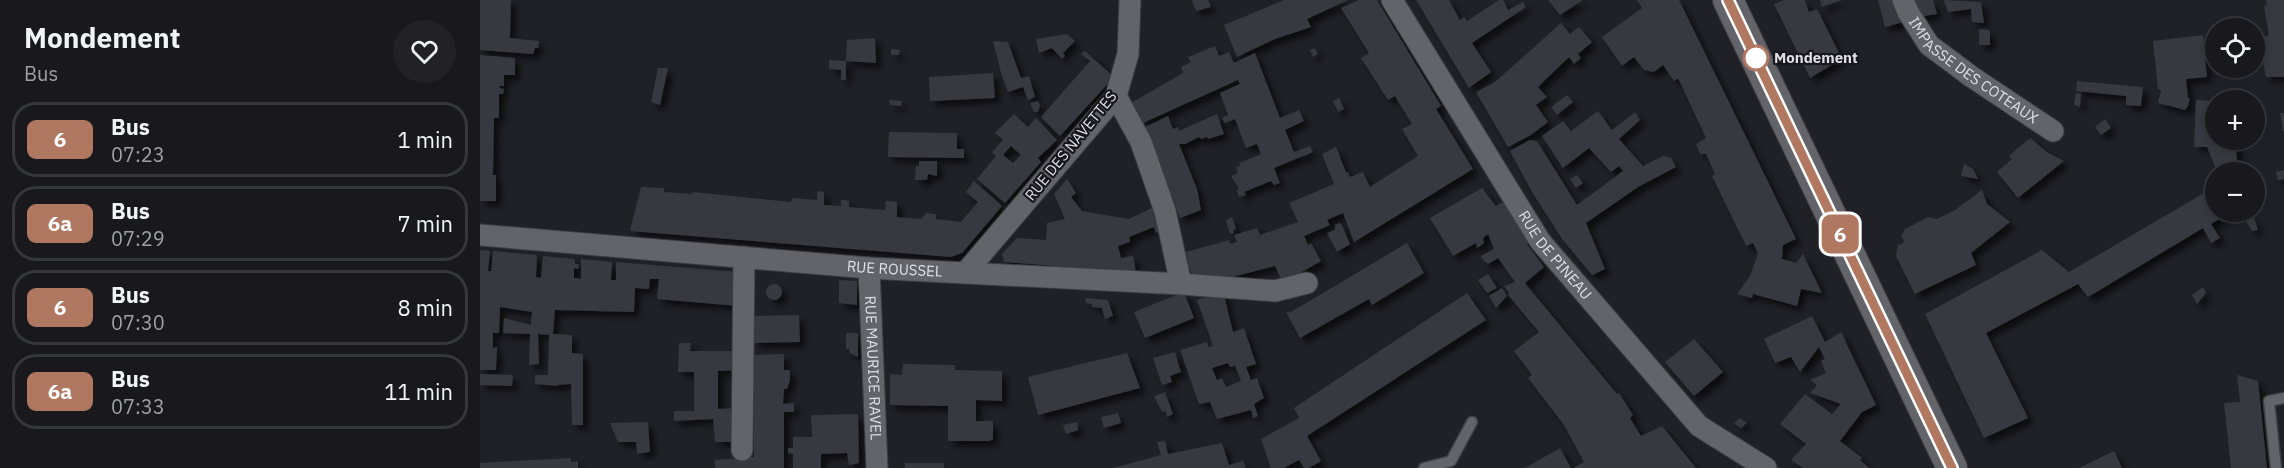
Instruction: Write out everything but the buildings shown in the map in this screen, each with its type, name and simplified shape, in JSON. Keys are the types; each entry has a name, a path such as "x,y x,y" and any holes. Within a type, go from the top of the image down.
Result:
{"street":[{"name":"RUE DES NAVETTES","path":"966,272 1116,96 1128,54 1130,0"},
{"name":"RUE DE PINEAU","path":"1392,0 1540,241 1699,426 1766,468"},
{"path":"1728,0 1952,468"},
{"name":"IMPASSE DES COTEAUX","path":"1903,0 1929,45 1971,77 2053,131"},
{"path":"1116,96 1141,142 1165,210 1181,284"},
{"name":"RUE ROUSSEL","path":"480,235 869,268 1275,291 1306,283"},
{"path":"742,450 744,257"},
{"name":"RUE MAURICE RAVEL","path":"869,268 877,468"}],"lane":[{"path":"2276,468 2269,400 2284,398"},
{"path":"1424,468 1451,461 1472,422"}],"bus line":[{"name":"6","path":"1728,0 1952,468"}],"place":[{"name":"Mondement","path":"1756,58"}]}
